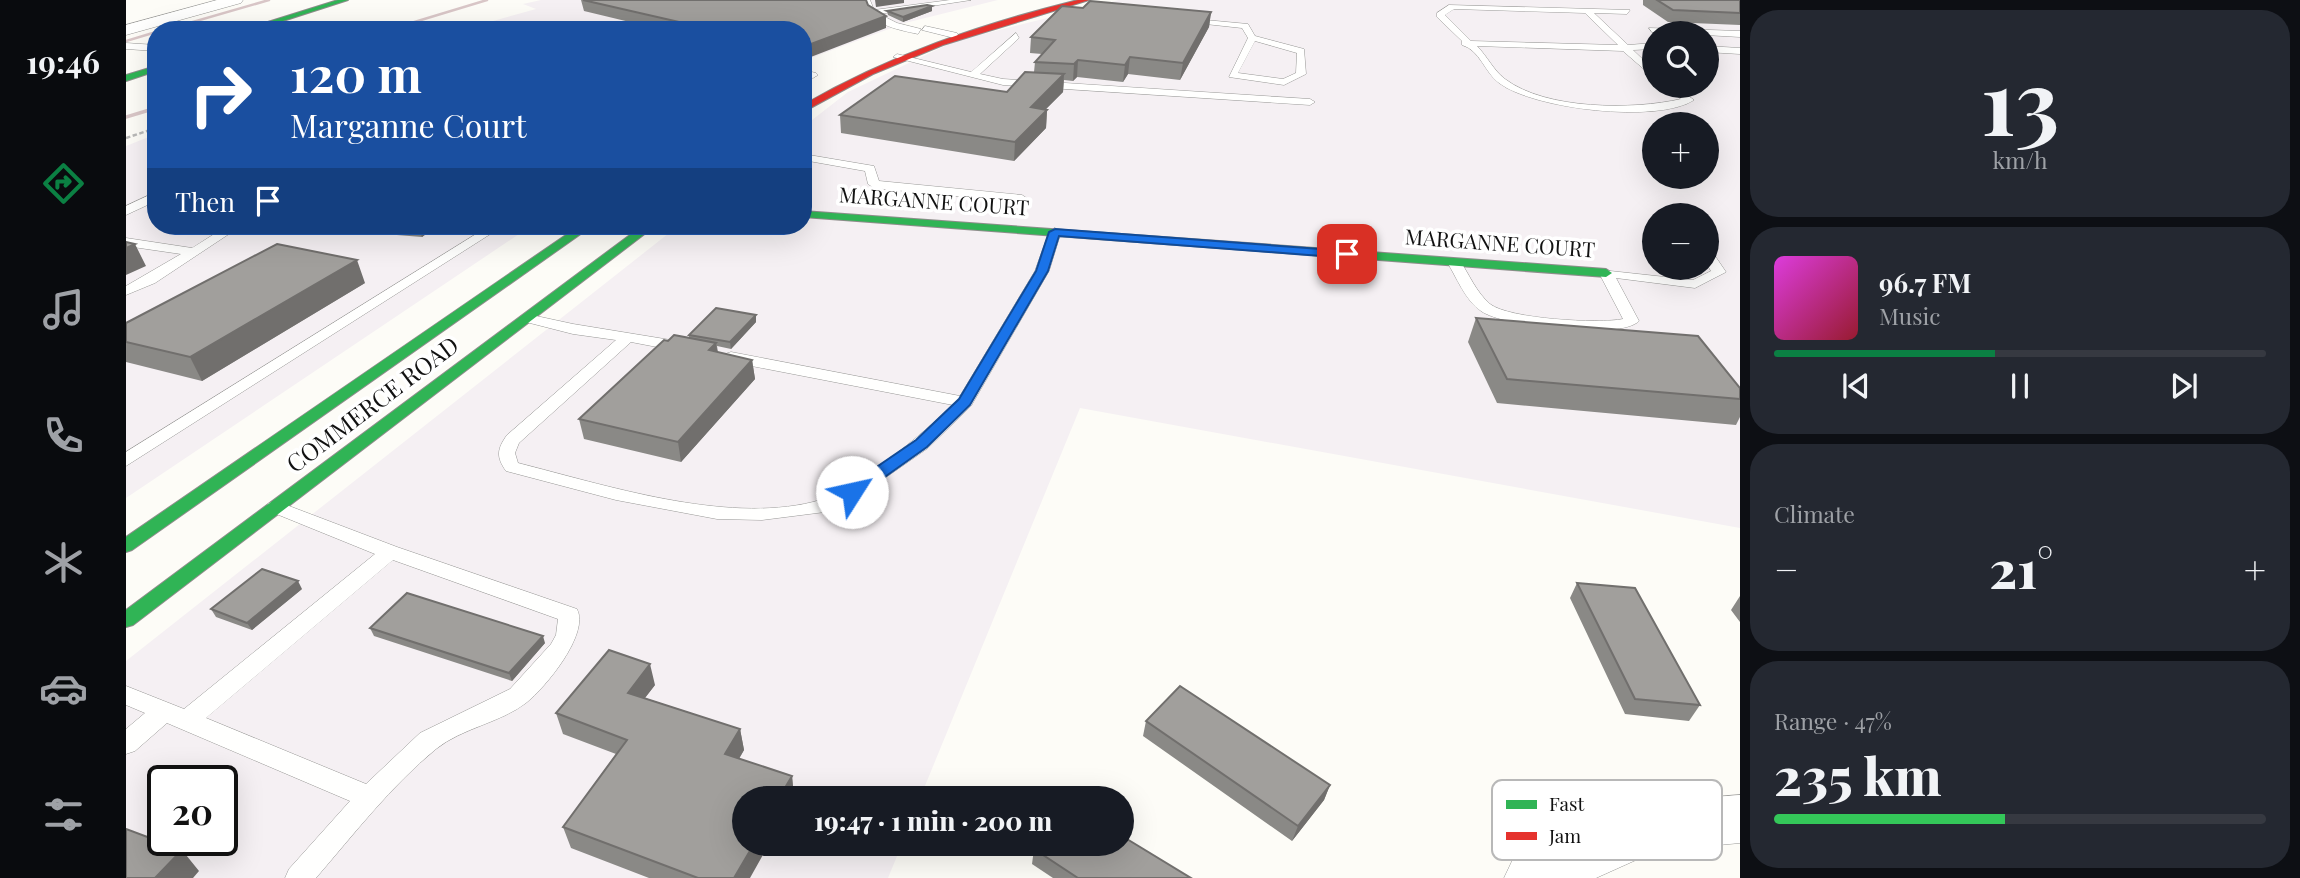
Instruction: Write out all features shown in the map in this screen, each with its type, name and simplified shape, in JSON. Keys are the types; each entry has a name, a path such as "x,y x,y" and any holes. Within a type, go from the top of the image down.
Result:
{"main road":[{"path":"276,21 345,0"},
{"path":"812,104 956,24 1030,0"},
{"path":"311,21 366,4"},
{"path":"898,33 1069,4 1087,4"},
{"path":"126,66 147,60"},
{"path":"126,78 147,71"},
{"name":"MARGANNE COURT","path":"812,215 1606,274"},
{"name":"COMMERCE ROAD","path":"126,546 566,235"},
{"name":"COMMERCE ROAD","path":"126,620 637,235"}],"street":[{"path":"159,21 235,0"},
{"path":"126,30 147,24"},
{"path":"1722,821 1740,819"},
{"path":"1534,877 1574,860"}],"lane":[{"path":"866,0 872,13 890,24 898,33"},
{"path":"872,13 967,0"},
{"path":"1531,0 1568,11"},
{"path":"1609,0 1635,18"},
{"path":"1627,12 1451,3 1440,15 1465,43 1483,57 1500,80 1520,92 1559,103 1654,108 1689,100 1686,98"},
{"path":"1588,12 1642,64"},
{"path":"1178,19 1245,26 1252,38 1301,51 1301,74 1284,82 1232,75 1252,38"},
{"path":"1719,34 1740,34"},
{"path":"973,75 1016,36"},
{"path":"1465,43 1626,49 1642,47"},
{"path":"126,46 147,47"},
{"path":"1719,49 1740,51"},
{"path":"897,57 1003,82 1310,102"},
{"path":"812,158 870,168 874,184 1022,199"},
{"path":"126,211 147,200"},
{"path":"628,337 513,439 506,452 507,461 512,467 616,494 717,513 762,514 818,508 852,492 922,444 965,401 1042,271 1055,232"},
{"path":"126,290 150,279 221,235"},
{"path":"126,460 483,235"},
{"path":"126,242 194,252"},
{"path":"1454,262 1483,306 1501,316 1609,327 1629,324 1632,321 1606,274"},
{"path":"1606,274 1642,278"},
{"path":"1659,280 1695,284 1703,280"},
{"path":"527,318 965,401"},
{"path":"276,507 390,552 569,615 567,635 559,650 518,695 429,740 369,797 299,878"},
{"path":"188,719 390,552"},
{"path":"126,695 369,797"},
{"path":"126,744 163,712"}],"path":[{"path":"126,138 147,131"}],"shaded area":[{"path":"541,0 998,0 905,23 812,58 812,21 493,21 536,9 523,4"},
{"path":"1119,0 1740,0 1740,528 1080,408 925,786 732,786 732,856 897,856 888,878 126,878 126,661 667,235 812,235 812,120 848,92 955,41"},
{"path":"147,138 147,235 518,235 126,498 126,146"}],"building":[{"path":"583,0 866,0 868,5 886,16 812,44 812,21 675,21"},
{"path":"1657,0 1740,0 1740,13 1673,10"},
{"path":"1090,1 1211,12 1183,63 1130,57 1125,65 1078,60 1074,64 1035,62 1055,40 1031,37 1062,6 1083,8"},
{"path":"932,6 903,17 887,11"},
{"path":"1025,72 1064,74 1031,107 1047,110 1015,142 840,115 895,76 1007,92"},
{"path":"277,244 357,260 190,357 126,342 126,323"},
{"path":"716,308 756,315 730,342 689,335"},
{"path":"1476,318 1698,336 1740,388 1740,399 1507,379"},
{"path":"674,335 716,343 709,350 752,360 678,442 579,419 664,340 668,341"},
{"path":"262,569 298,581 247,623 211,609"},
{"path":"1577,583 1635,588 1700,705 1635,699"},
{"path":"407,593 543,636 509,673 370,628"},
{"path":"609,650 650,664 628,693 740,729 725,754 792,776 786,786 732,786 732,856 747,856 734,878 698,878 563,827 627,740 556,713"},
{"path":"1180,686 1330,785 1298,826 1146,721"},
{"path":"126,829 147,837 147,856 176,856 155,878 126,878"},
{"path":"1134,843 1191,878 1078,878 1045,856 1134,856"}],"railway":[{"path":"196,21 269,0"},
{"path":"418,21 487,0"},
{"path":"126,41 147,35"},
{"path":"126,117 147,111"}],"traffic: fast":[{"path":"276,21 345,0"},
{"path":"126,78 147,71"},
{"path":"812,215 1606,273"},
{"path":"126,546 573,235"},
{"path":"126,620 637,235"}],"traffic: jam":[{"path":"812,104 870,72 940,43 1012,19 1086,0"}],"route":[{"path":"852,492 922,444 965,401 1042,271 1055,232 1347,254"}]}
